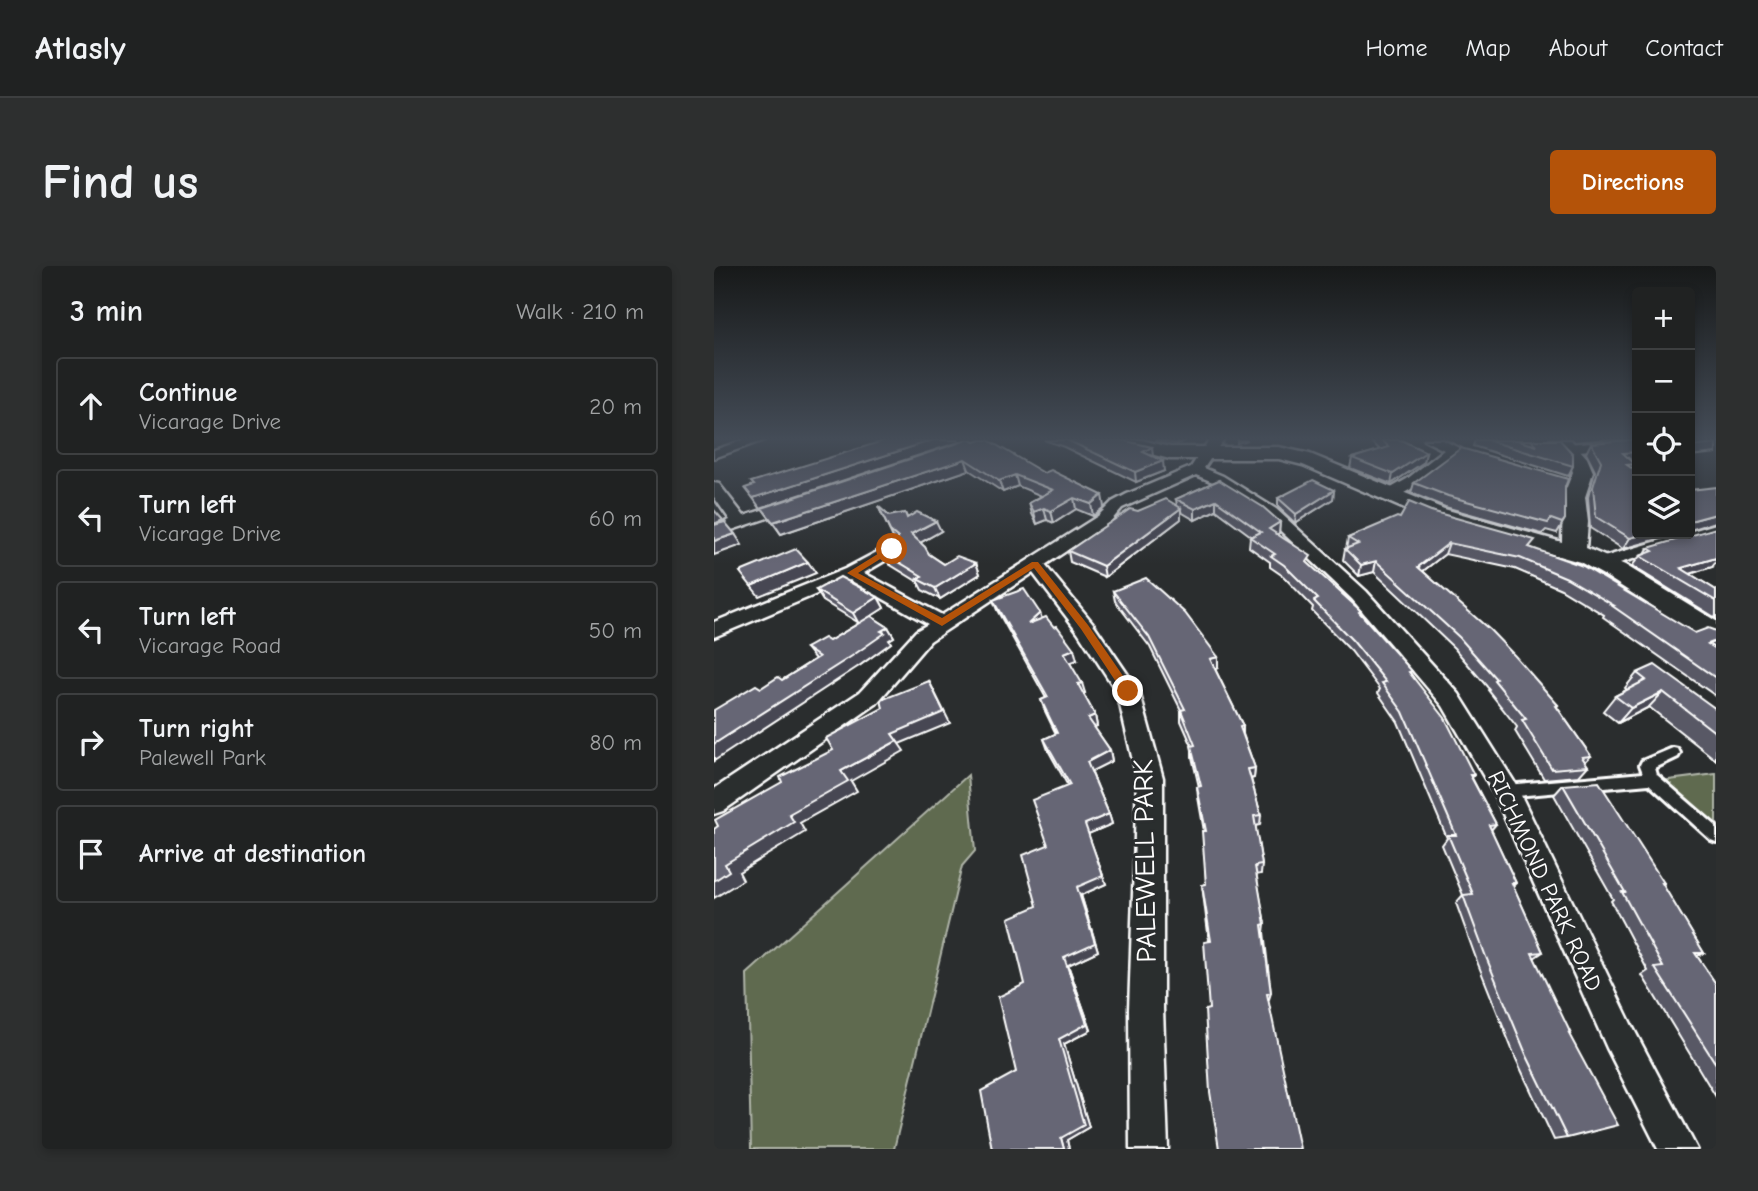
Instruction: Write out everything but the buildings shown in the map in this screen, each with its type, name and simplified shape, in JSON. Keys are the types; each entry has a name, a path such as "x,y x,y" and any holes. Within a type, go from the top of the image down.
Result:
{"main road":[{"path":"1357,481 1487,531 1573,552 1603,563 1716,634"},
{"path":"1573,552 1572,484 1575,481"}],"street":[{"path":"714,803 868,698 890,675 906,652 942,623 1104,519 1117,505 1160,481"},
{"name":"RICHMOND PARK ROAD","path":"1221,481 1270,512 1359,595 1451,700 1507,791 1619,1037 1678,1149"},
{"path":"1389,495 1410,481"},
{"path":"714,487 740,522"},
{"path":"714,531 804,501"},
{"path":"1603,563 1716,529"},
{"path":"714,630 851,573 892,549"},
{"name":"PALEWELL PARK","path":"1035,564 1085,627 1128,691 1150,778 1146,1009 1149,1149"},
{"path":"851,573 942,623"}],"lane":[{"path":"1673,753 1647,765 1652,778 1716,835"},
{"path":"1507,791 1652,778"}],"green space":[{"path":"1716,774 1716,827 1661,781"},
{"path":"968,775 975,851 962,866 894,1149 751,1149 747,974"}],"route":[{"path":"892,549 851,573 942,623 1035,564 1085,627 1128,691"}]}
